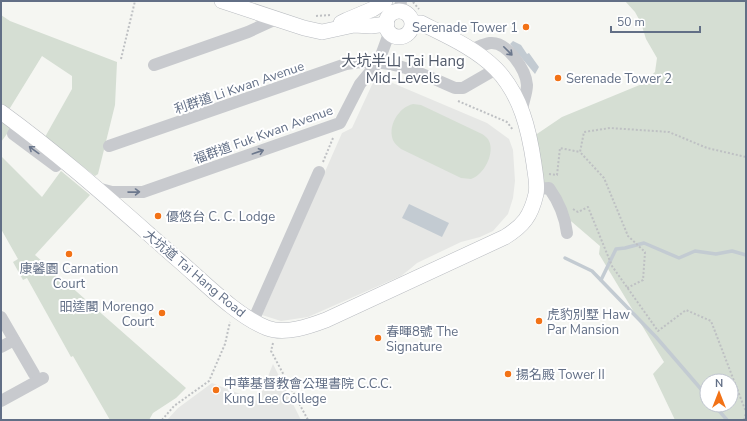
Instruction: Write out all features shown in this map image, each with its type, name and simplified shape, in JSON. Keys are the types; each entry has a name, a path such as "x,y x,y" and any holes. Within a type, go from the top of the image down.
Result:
{"main road":[{"path":"222,1 304,28 322,32 354,25 371,26 388,29 396,36 402,37 408,34 418,17 410,17 400,6 389,16 388,29"},
{"path":"332,29 346,20 373,9 385,1"},
{"name":"大坑道 Tai Hang Road","path":"1,112 62,158 223,299 253,321 269,329 288,330 307,328 505,237 519,228 524,222 531,211 540,188 530,134 522,110 508,83 496,69 472,49 421,23 418,17"}],"street":[{"path":"154,65 248,32 276,19"},
{"name":"福群道 Fuk Kwan Avenue","path":"96,188 112,192 143,192 340,123 360,84 379,61 387,38 388,29"},
{"path":"472,49 491,43 503,46 511,53 521,69 527,86 522,110"},
{"name":"利群道 Li Kwan Avenue","path":"109,146 346,64 379,61 403,66 455,88 463,88 496,69"},
{"path":"253,321 319,172"},
{"path":"540,188 549,188 559,202 567,233"},
{"path":"1,317 14,340 38,376 1,401"},
{"path":"1,347 14,340"}],"path":[{"path":"121,59 135,1"},
{"path":"412,1 416,6 418,17"},
{"path":"580,152 584,132 610,128 669,132 707,148 746,157"},
{"path":"319,172 334,138"},
{"path":"558,182 557,175 560,148 580,152 604,178 628,236 645,252 642,280 627,288"},
{"path":"540,188 544,174 557,175"},
{"path":"572,207 578,212 588,207 612,266 658,332 686,310 711,321 746,413 744,420"},
{"path":"162,420 174,406 209,382 225,344 230,319"},
{"path":"275,338 271,351 308,420"}],"shaded area":[{"path":"625,1 746,1 746,420 675,420 653,374 664,362 599,254 600,246 558,210 540,182 531,138 562,117 642,84 655,72 657,58 646,39 641,23 635,12"},
{"path":"1,15 10,21 117,62 115,105 98,174 95,176 45,137 72,89 72,76 42,56 10,108 7,108 1,104"},
{"path":"513,41 521,45 527,54 529,53 539,67 535,74 510,44"},
{"path":"376,76 487,123 509,139 513,150 515,181 513,198 508,214 493,231 480,237 461,242 417,263 401,276 308,317 281,321 262,315 342,133 352,128"},
{"path":"413,104 421,105 482,134 487,138 491,151 487,163 476,177 471,179 461,178 401,149 395,144 392,136 392,130 395,118 403,109"},
{"path":"1,119 12,127 1,142"},
{"path":"1,156 42,197 61,171 90,195 35,255 186,388 176,398 153,413 149,420 110,420 73,356 71,357 27,278 23,280 13,262 18,259 1,229"},
{"path":"409,204 449,223 442,237 402,218"},
{"name":"中華基督教會公理書院 C.C.C. Kung Lee College","path":"273,364 301,420 167,420 178,408 212,383 258,401"}],"waterway":[{"path":"601,280 616,249 644,243 679,258 695,251 716,254 732,251 746,255"},
{"path":"565,258 592,271 656,337 699,387"},
{"path":"721,413 727,420"}],"place":[{"name":"Serenade Tower 1","path":"526,27"},
{"name":"Serenade Tower 2","path":"558,78"},
{"name":"優悠台 C. C. Lodge","path":"158,216"},
{"name":"康馨園 Carnation Court","path":"69,254"},
{"name":"昍逵閣 Morengo Court","path":"162,313"},
{"name":"虎豹別墅 Haw Par Mansion","path":"539,321"},
{"name":"春暉8號 The Signature","path":"378,338"},
{"name":"揚名殿 Tower II","path":"508,374"},
{"name":"中華基督教會公理書院 C.C.C. Kung Lee College","path":"216,390"}],"district":[{"name":"大坑半山 Tai Hang Mid-Levels","path":"403,70"}]}
